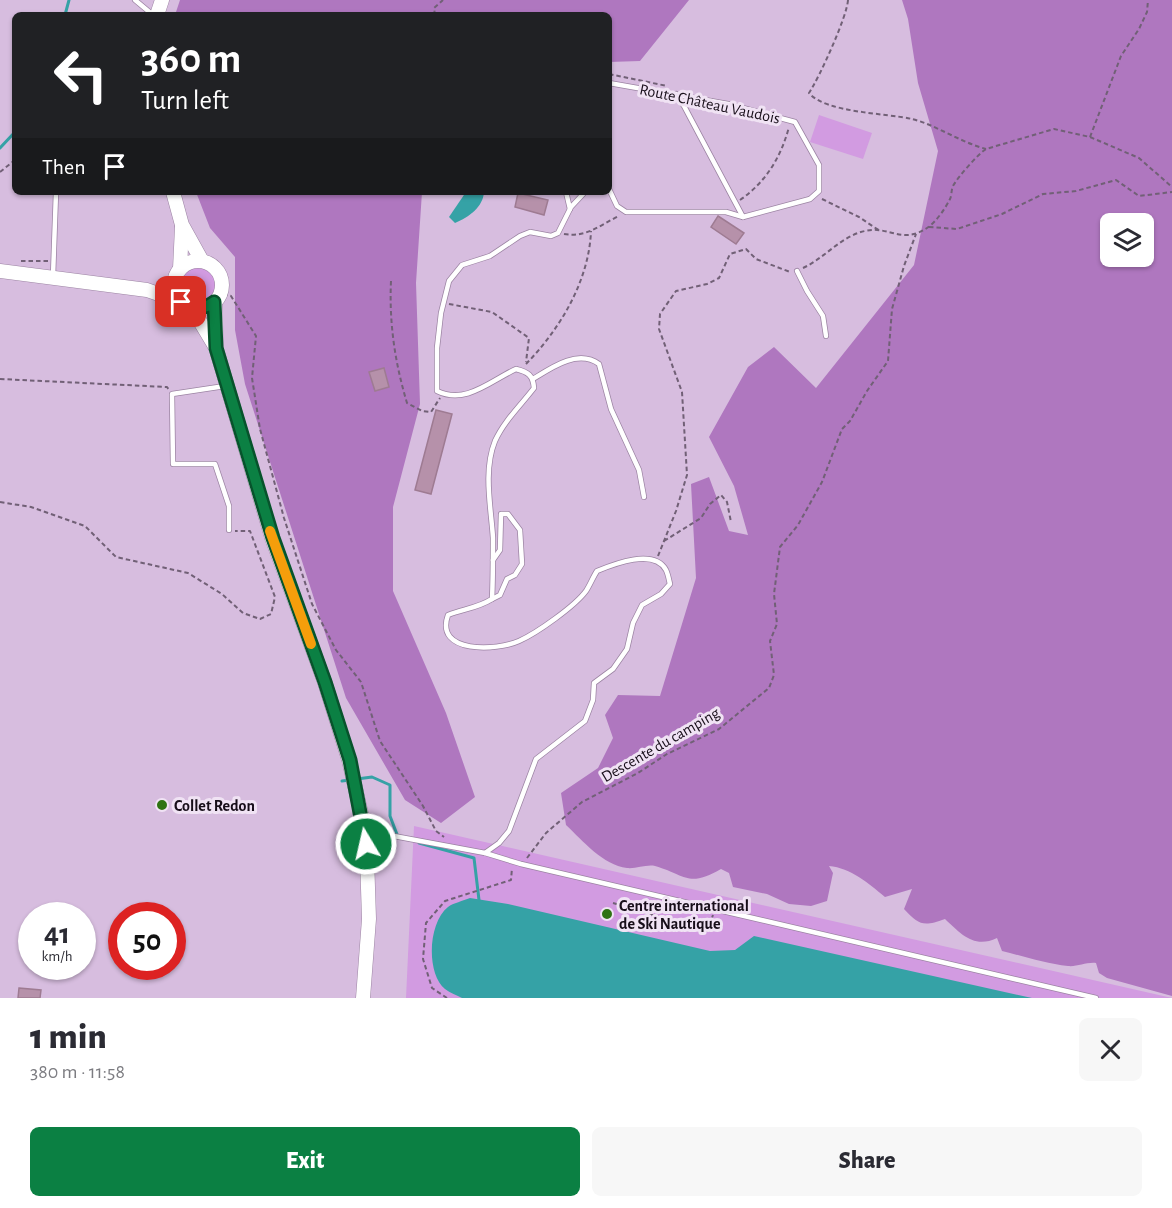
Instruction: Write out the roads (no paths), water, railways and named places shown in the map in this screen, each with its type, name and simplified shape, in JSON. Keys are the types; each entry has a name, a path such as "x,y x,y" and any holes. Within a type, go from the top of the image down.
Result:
{"main road":[{"path":"174,195 182,225 202,261"},
{"path":"182,225 178,273 174,287 216,348"},
{"path":"147,290 178,273 191,262 202,261 212,265 219,272 222,282 217,298 216,348 273,538 325,682 350,760 365,831 369,919 363,998"},
{"path":"0,271 53,276 147,290 187,305 204,308 217,298"}],"lane":[{"path":"135,0 151,12"},
{"name":"Route Château Vaudois","path":"612,83 728,104 795,122 819,165 819,190 810,199 743,217"},
{"path":"676,94 743,217"},
{"path":"53,276 56,195"},
{"path":"567,195 570,209"},
{"path":"492,599 493,536 488,505 490,466 495,442 507,422 534,388 533,379 524,371 516,369 463,396 448,396 437,391 437,348 444,303 449,281 462,265 490,256 530,232 551,236 558,233 570,209 582,195"},
{"path":"612,195 617,206 626,212 726,212 743,217"},
{"path":"797,271 824,316 826,336"},
{"path":"533,379 555,365 579,358 590,358 599,364 610,409 639,470 644,497"},
{"path":"226,386 172,394 173,464 215,464 228,506 229,530"},
{"path":"485,853 499,843 509,831 536,759 585,721 593,700 594,682 613,669 627,649 633,623 642,605 661,594 670,584 666,568 656,561 634,559 597,571 585,592 519,641 499,646 477,647 453,642 446,634 445,624 448,615 462,609 479,607 500,595 507,579 515,575 522,564 520,530 508,514 501,514 500,550 493,560"},
{"path":"365,831 485,853 512,862 1096,998"}],"waterway":[{"path":"66,12 69,0"},
{"path":"0,148 12,135"},
{"path":"357,779 372,777 390,785 390,816 398,837"},
{"path":"342,781 350,780"},
{"path":"419,843 474,858 479,900"}],"place":[{"name":"Collet Redon","path":"162,805"},
{"name":"Centre international de Ski Nautique","path":"607,914"}]}
